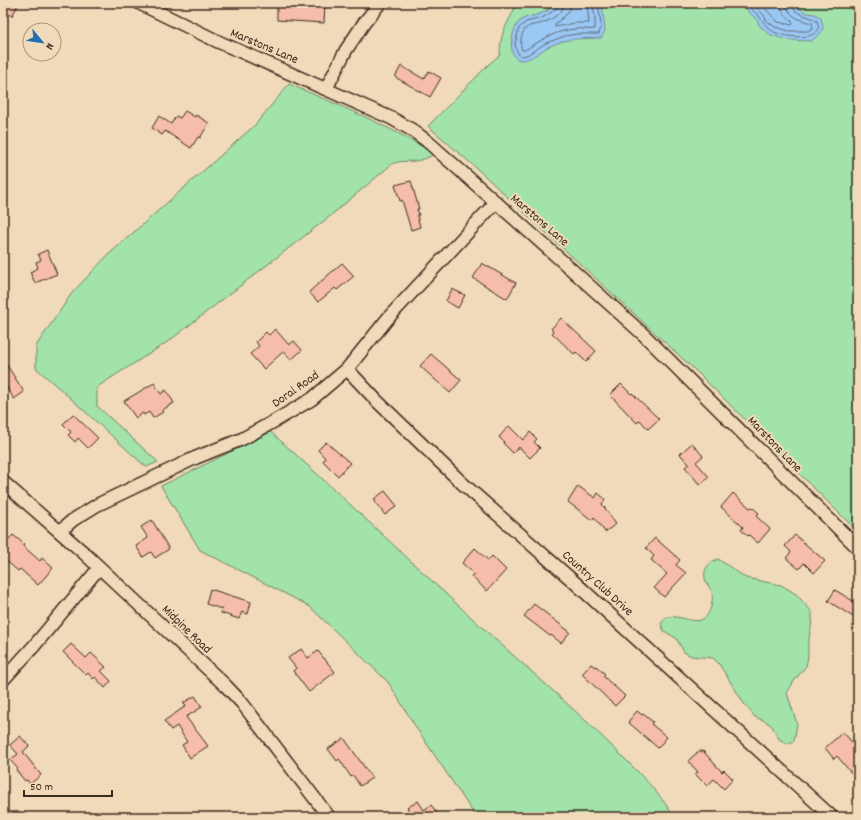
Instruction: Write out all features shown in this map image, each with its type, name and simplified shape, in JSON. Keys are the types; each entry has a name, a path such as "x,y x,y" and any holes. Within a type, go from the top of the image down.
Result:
{"street":[{"name":"Marstons Lane","path":"139,3 219,42 391,118 427,140 644,335 858,548"},
{"path":"326,90 346,50 364,23 380,3"},
{"name":"Doral Road","path":"60,531 96,505 195,458 242,439 312,399 347,369 389,317 496,202"},
{"name":"Country Club Drive","path":"347,369 377,401 462,483 572,580 832,817"},
{"name":"Midpine Road","path":"3,482 37,513 60,531 170,633 242,703 330,817"},
{"path":"3,680 34,646 99,568"}],"green space":[{"path":"516,3 557,3 541,14 525,18 516,26 511,44 566,3 858,3 858,532 697,372 475,167 428,126 490,63 500,55 503,33"},
{"path":"289,84 381,125 434,154 420,160 392,164 329,217 169,341 97,387 97,406 158,462 146,467 36,368 36,346 72,293 108,255 255,125"},
{"path":"271,432 589,724 649,784 662,799 674,817 476,817 417,729 388,682 309,606 200,550 161,486"},
{"path":"718,559 746,578 781,585 796,594 812,612 806,666 787,693 797,724 794,741 787,744 779,739 772,726 755,717 745,705 719,664 713,658 691,656 684,652 676,638 664,631 661,624 665,618 674,617 696,621 704,618 708,614 711,607 712,592 705,580 705,571 712,562"}],"water":[{"path":"557,3 602,3 605,31 601,38 563,41 530,58 523,60 517,59 512,50 512,37 516,26 525,18 546,11"},
{"path":"740,3 794,3 806,13 815,14 821,18 823,28 820,34 811,41 788,40 771,35 760,26 757,20"}],"building":[{"path":"3,3 19,3 12,16 3,11"},
{"path":"277,3 325,4 324,23 277,20"},
{"path":"401,66 424,79 429,71 441,78 430,97 395,77"},
{"path":"185,111 195,117 196,115 209,123 200,138 198,137 191,148 165,131 162,135 152,128 159,116 171,124 176,116 180,118"},
{"path":"411,181 419,209 417,209 419,215 417,215 420,227 411,230 402,200 400,201 395,185"},
{"path":"47,250 57,274 35,283 30,272 38,268 36,262 41,260 38,254"},
{"path":"342,263 354,276 337,290 335,288 318,302 309,292"},
{"path":"482,263 516,283 507,299 473,278"},
{"path":"452,289 465,295 458,308 446,301"},
{"path":"561,318 596,351 586,362 576,352 574,354 552,333 553,331 551,329"},
{"path":"275,329 289,345 294,341 302,350 291,360 284,351 264,369 250,354 259,346 256,342 266,332 269,335"},
{"path":"431,354 461,380 450,393 420,366"},
{"path":"3,359 24,392 14,399 3,381"},
{"path":"154,383 161,394 166,390 174,403 162,410 163,412 153,418 149,412 144,415 143,413 136,418 124,401"},
{"path":"621,384 659,419 648,429 640,420 637,423 610,395"},
{"path":"73,414 98,438 88,448 78,438 75,442 68,435 71,432 63,424"},
{"path":"509,426 523,440 530,432 537,439 534,442 540,448 530,458 519,447 513,453 499,437"},
{"path":"326,442 350,463 338,476 323,461 325,458 318,450"},
{"path":"692,443 703,456 696,462 709,477 700,485 685,467 689,464 680,454"},
{"path":"578,486 595,498 598,493 605,499 602,504 616,524 605,532 594,517 592,520 568,502"},
{"path":"385,491 397,506 385,515 374,499"},
{"path":"733,493 750,508 752,507 759,513 756,516 770,529 758,543 741,530 743,527 721,507"},
{"path":"152,520 169,549 155,558 151,552 143,557 136,546 148,538 141,527"},
{"path":"13,535 40,561 42,558 53,568 38,585 20,569 18,571 3,558 3,545"},
{"path":"795,535 825,561 814,573 804,563 799,569 786,558 791,552 785,546"},
{"path":"655,538 680,560 676,565 686,573 664,597 654,588 667,574 651,560 654,556 646,548"},
{"path":"475,548 488,560 492,556 506,570 487,591 471,576 474,574 462,563"},
{"path":"210,589 251,602 248,614 242,612 239,619 221,613 222,609 206,604"},
{"path":"835,590 858,604 858,620 828,601"},
{"path":"534,604 570,632 561,643 524,616"},
{"path":"71,644 86,658 91,653 106,667 101,671 111,681 105,688 95,677 93,679 88,673 86,675 63,652"},
{"path":"301,649 308,658 318,651 335,672 309,692 293,671 296,668 288,658"},
{"path":"591,664 595,667 596,666 605,674 603,676 625,696 615,706 582,674"},
{"path":"195,696 202,707 186,717 208,746 190,758 182,745 187,742 177,726 171,730 164,721 186,706 183,703"},
{"path":"637,711 653,722 651,724 667,737 658,748 628,722"},
{"path":"843,732 858,749 858,781 837,756 834,759 825,748"},
{"path":"20,736 29,746 23,752 41,775 30,784 27,780 25,781 16,770 18,769 10,760 18,754 10,745"},
{"path":"344,738 372,778 360,786 353,775 351,777 339,759 337,761 328,749"},
{"path":"700,750 701,752 703,751 722,772 724,770 733,779 724,789 714,779 707,786 695,774 698,772 688,761"},
{"path":"418,801 424,810 431,805 440,817 414,817 407,808"}]}
